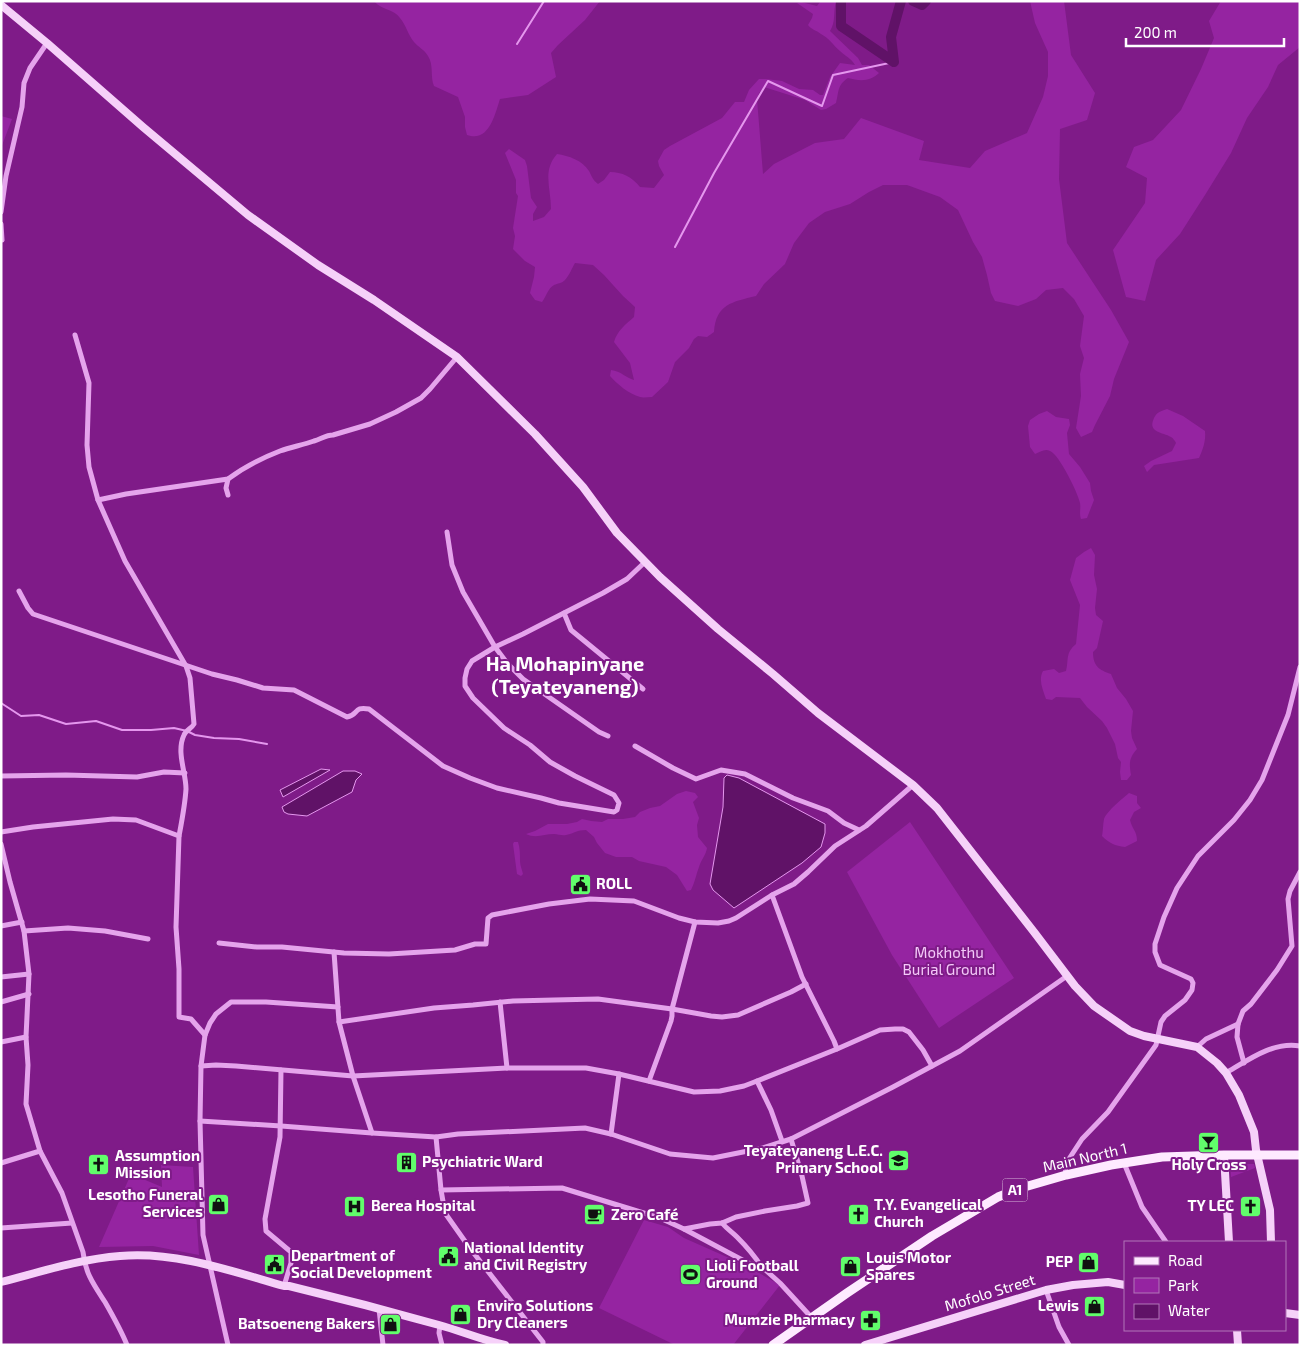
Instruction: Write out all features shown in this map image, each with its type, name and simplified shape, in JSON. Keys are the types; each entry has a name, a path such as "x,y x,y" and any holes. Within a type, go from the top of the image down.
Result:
{"main road":[{"path":"1,5 47,42 143,127 248,215 318,265 374,300 457,357 574,477 617,533 645,562 718,630 774,674 818,713 913,785 937,808 1090,1003 1130,1031 1157,1039 1197,1047 1217,1062 1226,1073 1243,1103 1254,1132 1270,1210 1271,1241"},
{"path":"1224,1155 1229,1241"},
{"name":"Main North 1","path":"773,1345 932,1236 998,1197 1021,1188 1066,1175 1162,1157 1300,1155"},
{"path":"1,1282 84,1262 121,1256 175,1258 210,1265 284,1286 440,1325 505,1345"},
{"name":"Mofolo Street","path":"865,1345 1046,1290 1073,1285 1108,1282 1124,1285"},
{"path":"1286,1313 1300,1315"},
{"path":"1237,1331 1238,1345"}],"street":[{"path":"1,212 6,176 22,108 24,83 30,68 47,42"},
{"path":"1,224 2,240"},
{"path":"75,335 89,383 87,445 89,467 98,500 125,561 186,666 190,678 194,724 184,734 181,746 182,765 185,773 184,808 179,836 176,927 179,968 179,1017 191,1018 205,1035"},
{"path":"98,500 228,479 250,464 280,451 316,441 328,435 370,424 421,398 457,357"},
{"path":"228,479 226,488 228,495"},
{"path":"447,532 452,565 463,592 495,647 507,663 523,679 599,732 608,736"},
{"path":"19,591 33,614 186,666 263,688 294,690 347,717 351,716 358,709 369,709 443,766 496,788 609,812 617,810 619,803 614,795 550,762 530,745 504,728 473,698 465,686 465,678 467,668 472,661 495,647 604,593 627,579 645,562"},
{"path":"564,613 571,630 643,689"},
{"path":"1066,1175 1065,1165 1082,1139 1108,1112 1156,1045 1161,1022 1165,1016 1185,1000 1192,990 1193,983 1191,979 1164,968 1160,965 1157,958 1155,944 1164,917 1176,888 1186,872 1198,856 1234,820 1250,800 1262,780 1288,715 1300,667"},
{"path":"636,746 674,768 696,778 721,770 745,774 793,798 828,811 844,823 859,830"},
{"path":"1,776 137,777 164,772 185,773"},
{"path":"219,943 334,952 389,954 455,950 475,944 486,944 488,918 492,915 549,904 590,899 634,901 670,915 695,922 718,923 729,921 794,884 835,846 876,818 913,785"},
{"path":"1,832 113,819 136,820 179,836"},
{"path":"1,844 24,931 28,974 26,1104 40,1151 62,1193 83,1252 88,1276 120,1327 127,1345"},
{"path":"1244,1063 1237,1037 1238,1024 1243,1011 1251,1004 1278,970 1292,946 1288,899 1300,872"},
{"path":"772,896 802,977 837,1050"},
{"path":"1,926 22,922"},
{"path":"649,1081 671,1022 672,1009 695,922"},
{"path":"24,931 77,929 105,931 148,939"},
{"path":"334,952 338,1022 372,1133"},
{"path":"1,977 28,974"},
{"path":"200,1121 436,1136 585,1128 611,1134 670,1154 713,1158 763,1148 791,1139 968,1046 1068,976"},
{"path":"338,1022 434,1008 473,1006 513,1000 598,999 722,1017 738,1015 806,984"},
{"path":"1,1002 28,994"},
{"path":"228,1345 203,1235 200,1121 201,1066 205,1035 216,1014 231,1002 266,1002 338,1007"},
{"path":"500,1002 507,1068"},
{"path":"1197,1047 1206,1039 1238,1024"},
{"path":"201,1066 216,1065 353,1076 507,1068 586,1068 694,1092 720,1091 758,1081 837,1050 880,1030 895,1028 909,1032 923,1050 932,1066"},
{"path":"1,1042 26,1037"},
{"path":"1226,1073 1274,1047 1290,1044 1300,1046"},
{"path":"281,1070 280,1137 265,1219 266,1231 291,1252 291,1263 284,1286"},
{"path":"611,1134 619,1074"},
{"path":"758,1081 782,1141"},
{"path":"436,1136 445,1213 469,1248 543,1342 543,1345"},
{"path":"684,1229 722,1223 736,1217 808,1203 791,1139"},
{"path":"1,1163 40,1151"},
{"path":"1124,1163 1142,1207 1165,1241"},
{"path":"441,1190 562,1188 660,1218 748,1263 761,1266"},
{"path":"1,1228 72,1223"},
{"path":"722,1223 754,1254 761,1266 780,1283 812,1318"},
{"path":"1046,1290 1059,1327 1069,1345"},
{"path":"379,1309 383,1345"},
{"path":"440,1325 439,1332 442,1345"}],"green space":[{"path":"374,1 600,1 585,20 551,53 556,77 528,95 500,99 490,126 481,135 475,136 467,135 465,117 458,97 434,86 431,63 427,54 412,39 397,15"},
{"path":"819,1 836,1 833,24 830,31 858,58 862,65 869,65 879,73 872,78 864,80 848,78 840,86 836,103 821,110 805,100 764,87 757,99 763,174 774,164 815,143 844,139 861,118 924,141 919,160 970,168 985,151 1027,133 1043,97 1048,76 1048,52 1035,23 1030,1 1064,1 1071,55 1095,93 1087,120 1060,129 1059,179 1067,243 1111,310 1129,342 1114,379 1110,396 1092,432 1081,437 1076,428 1081,396 1080,374 1084,358 1080,346 1084,316 1074,299 1063,288 1046,290 1036,299 1018,306 995,301 991,293 982,257 958,210 940,197 907,185 883,185 850,204 825,212 809,223 794,243 785,264 764,284 756,296 740,300 722,310 715,323 714,332 707,337 698,336 694,339 689,348 675,362 668,382 652,397 641,397 632,394 610,376 611,370 634,380 630,363 614,342 620,331 634,317 635,307 593,265 575,263 566,278 552,286 542,302 535,300 530,293 535,267 525,261 513,249 515,236 513,228 518,196 516,193 516,180 505,153 509,149 525,160 531,198 537,207 533,214 533,221 544,217 551,209 548,180 552,160 557,154 579,161 586,167 598,184 610,172 614,172 634,180 640,187 654,188 664,175 658,161 664,150 722,118 735,102 744,102 749,90 759,79 782,81 799,89 813,90 823,95 830,77 840,63 855,65 826,38 808,25 813,14 797,3 801,2 817,6"},
{"path":"1221,1 1300,1 1300,47 1278,65 1268,87 1247,118 1231,153 1205,195 1180,234 1156,260 1145,301 1126,297 1113,250 1145,203 1147,178 1126,167 1134,147 1153,140 1181,110 1214,38 1209,21"},
{"path":"1,116 12,119 1,148"},
{"path":"1167,409 1183,416 1205,431 1203,448 1199,458 1154,465 1147,472 1144,466 1172,451 1176,443 1172,437 1157,431 1153,427 1152,423 1156,414"},
{"path":"1047,411 1056,417 1069,419 1070,425 1067,433 1069,454 1090,483 1094,500 1087,518 1081,519 1079,498 1068,474 1054,454 1046,450 1035,454 1030,447 1028,426 1030,420"},
{"path":"1091,548 1095,555 1096,615 1103,621 1097,648 1093,652 1094,661 1100,669 1111,674 1117,688 1133,711 1131,731 1137,749 1131,758 1131,775 1127,780 1121,780 1121,762 1118,758 1115,744 1102,721 1080,698 1056,697 1052,700 1046,699 1042,685 1043,671 1054,669 1059,673 1066,671 1069,654 1076,644 1080,605 1070,580 1076,558"},
{"path":"686,791 695,793 698,797 693,802 699,818 697,825 698,837 707,848 691,890 687,891 677,875 666,867 639,861 632,857 616,857 605,853 594,837 586,830 564,835 533,836 526,834 548,824 567,824 582,819 602,822 608,819 635,817 640,812 660,806 677,794"},
{"path":"1129,793 1137,796 1137,803 1141,808 1134,812 1130,820 1137,841 1125,847 1112,844 1102,836 1104,819 1115,805"},
{"name":"Mokhothu Burial Ground","path":"910,822 1014,978 939,1028 892,955 847,872"},
{"path":"514,842 518,842 523,874 521,876 517,874"},
{"path":"1230,1164 1254,1164 1255,1168 1231,1177"},
{"path":"161,1165 193,1167 199,1255 153,1246 99,1247 131,1174 162,1187"},
{"name":"Lioli Football Ground","path":"644,1220 668,1227 684,1238 745,1265 780,1285 733,1345 675,1345 599,1308"}],"water":[{"path":"321,769 330,770 283,797 280,790"},
{"path":"343,771 355,771 362,774 356,780 352,792 307,816 284,812 282,807"},
{"path":"727,775 739,778 825,824 825,833 821,847 802,863 734,908 713,890 710,884 723,807 724,778"}],"waterway":[{"path":"517,44 544,1"},
{"path":"841,1 841,26 894,62 891,37 901,1"},
{"path":"913,1 922,5 926,1"},
{"path":"675,247 714,173 768,81 822,106 833,75 894,62"},
{"path":"1,703 21,716 39,715 66,724 96,721 122,730 174,728 195,735 267,744"}],"place":[{"name":"ROLL","path":"580,884"},
{"name":"Holy Cross","path":"1209,1142"},
{"name":"Teyateyaneng L.E.C. Primary School","path":"899,1160"},
{"name":"Psychiatric Ward","path":"406,1162"},
{"name":"Assumption Mission","path":"99,1165"},
{"name":"Lesotho Funeral Services","path":"219,1204"},
{"name":"Berea Hospital","path":"355,1206"},
{"name":"TY LEC","path":"1250,1206"},
{"name":"T.Y. Evangelical Church","path":"858,1214"},
{"name":"Zero Café","path":"595,1215"},
{"name":"National Identity and Civil Registry","path":"448,1257"},
{"name":"PEP","path":"1089,1262"},
{"name":"Department of Social Development","path":"275,1265"},
{"name":"Louis Motor Spares","path":"850,1267"},
{"name":"Lioli Football Ground","path":"690,1275"},
{"name":"Lewis","path":"1095,1306"},
{"name":"Enviro Solutions Dry Cleaners","path":"461,1315"},
{"name":"Mumzie Pharmacy","path":"871,1320"},
{"name":"Batsoeneng Bakers","path":"391,1324"}],"district":[{"name":"Ha Mohapinyane (Teyateyaneng)","path":"565,676"}]}
